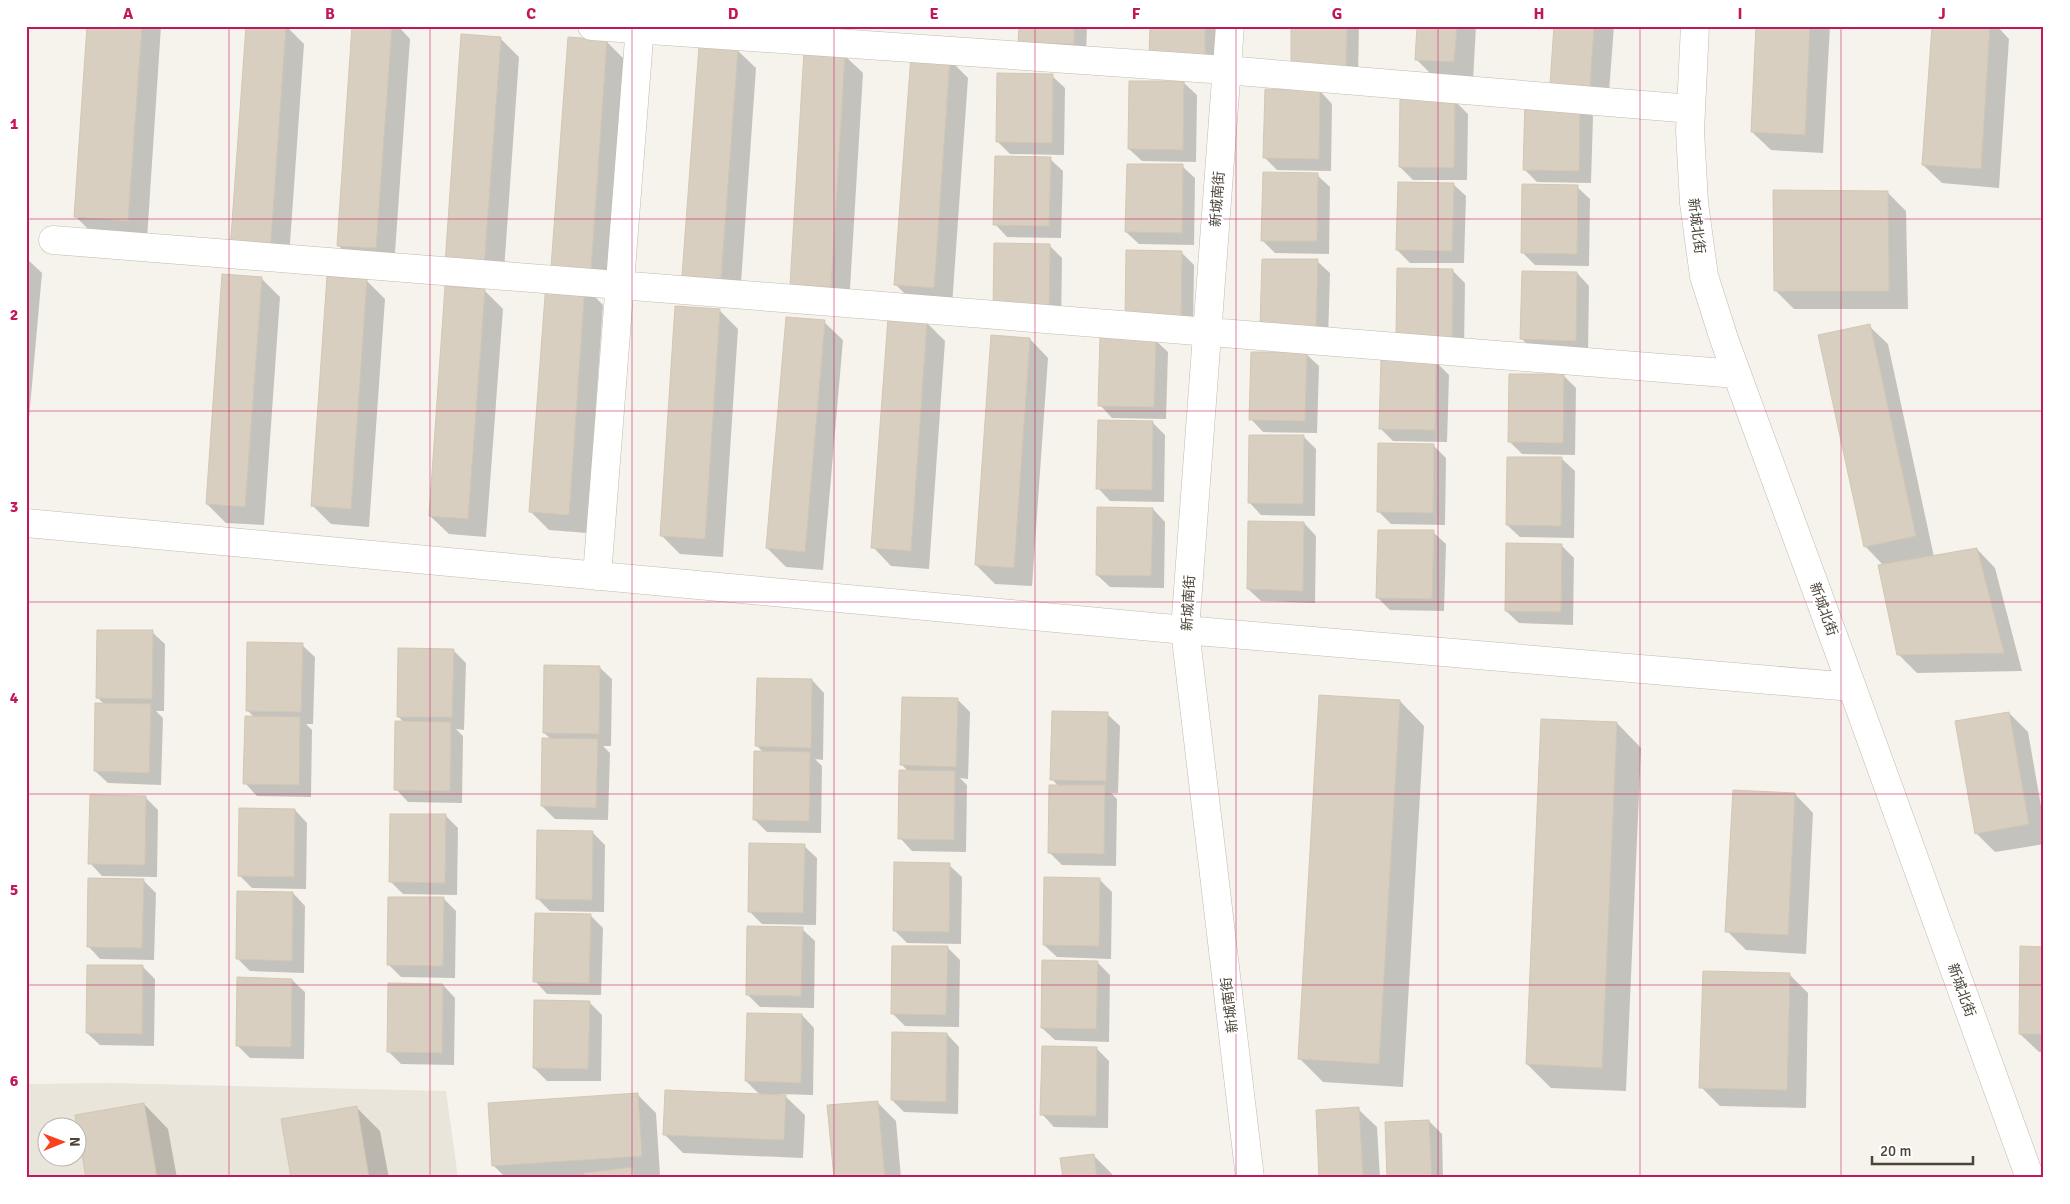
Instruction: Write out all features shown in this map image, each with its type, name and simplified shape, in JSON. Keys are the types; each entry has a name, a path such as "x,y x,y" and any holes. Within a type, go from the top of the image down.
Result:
{"street":[{"path":"592,26 1226,70 1691,109"},
{"name":"新城南街","path":"1230,26 1185,630 1250,1178"},
{"name":"新城北街","path":"1695,26 1691,109 1694,203 1704,276 1737,374 2030,1178"},
{"path":"597,576 618,286 640,28"},
{"path":"53,240 1207,334 1737,374"},
{"path":"26,523 1185,630 1852,687"}],"shaded area":[{"path":"110,1083 446,1091 458,1178 26,1178 26,1084"}],"building":[{"path":"87,26 142,26 128,221 74,217"},
{"path":"246,26 286,26 270,254 230,251"},
{"path":"352,26 392,26 376,248 337,246"},
{"path":"1019,26 1074,26 1074,44 1018,43"},
{"path":"1150,26 1205,26 1205,57 1149,56"},
{"path":"1291,26 1347,26 1346,66 1291,64"},
{"path":"1417,26 1457,26 1454,62 1415,60"},
{"path":"1554,26 1594,26 1590,87 1550,84"},
{"path":"1756,26 1810,26 1805,135 1751,132"},
{"path":"1932,26 1990,26 1981,169 1922,165"},
{"path":"461,34 501,37 484,267 445,264"},
{"path":"568,37 607,40 591,270 551,267"},
{"path":"699,46 738,48 721,279 682,276"},
{"path":"804,51 845,53 831,287 790,285"},
{"path":"911,55 950,58 934,288 894,285"},
{"path":"997,73 1053,74 1052,143 996,142"},
{"path":"1129,81 1184,81 1183,150 1128,149"},
{"path":"1265,89 1320,90 1319,159 1263,158"},
{"path":"1400,99 1455,100 1454,168 1399,167"},
{"path":"1525,101 1580,102 1579,171 1523,170"},
{"path":"995,156 1051,157 1049,226 993,225"},
{"path":"1127,164 1183,164 1182,233 1125,232"},
{"path":"1263,172 1318,173 1317,241 1261,241"},
{"path":"1398,182 1454,183 1452,251 1396,250"},
{"path":"1522,184 1578,185 1577,254 1521,253"},
{"path":"1773,190 1888,191 1889,291 1774,291"},
{"path":"994,243 1050,244 1049,313 993,311"},
{"path":"1126,250 1182,251 1181,320 1125,319"},
{"path":"1262,259 1318,259 1316,328 1260,327"},
{"path":"1397,268 1453,269 1452,338 1396,337"},
{"path":"1522,271 1577,272 1576,341 1520,339"},
{"path":"222,274 262,277 245,507 206,504"},
{"path":"327,276 367,279 351,509 311,506"},
{"path":"546,282 585,285 569,515 529,512"},
{"path":"445,286 485,289 468,519 429,516"},
{"path":"675,306 720,309 705,539 660,536"},
{"path":"786,317 825,320 805,552 766,548"},
{"path":"888,318 927,321 911,551 871,548"},
{"path":"1870,324 1916,536 1864,547 1818,335"},
{"path":"991,335 1030,338 1014,568 975,565"},
{"path":"1100,337 1156,338 1154,407 1098,406"},
{"path":"1251,352 1307,352 1305,421 1249,420"},
{"path":"1381,360 1436,361 1435,430 1379,429"},
{"path":"1509,374 1564,374 1563,443 1508,442"},
{"path":"1098,420 1153,421 1152,490 1096,489"},
{"path":"1249,435 1304,435 1303,504 1248,503"},
{"path":"1378,443 1434,444 1433,513 1377,512"},
{"path":"1507,457 1562,457 1561,526 1506,525"},
{"path":"1097,507 1153,508 1151,576 1096,575"},
{"path":"1248,521 1304,522 1303,591 1247,589"},
{"path":"1378,530 1434,530 1432,599 1376,598"},
{"path":"1506,543 1562,544 1561,612 1505,611"},
{"path":"1977,548 2004,653 1897,655 1878,565"},
{"path":"97,630 153,630 152,699 96,698"},
{"path":"247,642 303,643 301,712 246,711"},
{"path":"398,648 454,649 452,717 397,717"},
{"path":"544,665 600,666 599,734 543,733"},
{"path":"757,678 812,679 811,748 755,746"},
{"path":"1319,695 1400,700 1379,1064 1298,1059"},
{"path":"902,697 958,698 956,767 900,765"},
{"path":"95,703 151,704 149,773 94,771"},
{"path":"1052,711 1108,712 1106,781 1050,780"},
{"path":"2009,712 2029,824 1975,834 1955,721"},
{"path":"245,716 300,717 299,785 243,784"},
{"path":"1541,719 1617,722 1602,1068 1526,1064"},
{"path":"395,721 451,722 450,791 394,790"},
{"path":"542,738 598,739 596,808 541,806"},
{"path":"754,751 810,752 809,821 753,820"},
{"path":"899,770 955,771 954,840 898,839"},
{"path":"1049,785 1105,785 1104,854 1048,853"},
{"path":"1733,790 1795,793 1788,935 1725,932"},
{"path":"90,795 146,796 145,865 88,864"},
{"path":"239,808 295,809 294,877 238,876"},
{"path":"390,814 446,814 445,883 389,882"},
{"path":"537,830 593,831 592,900 536,899"},
{"path":"749,843 805,844 803,913 748,912"},
{"path":"894,862 950,863 949,932 893,931"},
{"path":"1044,877 1100,878 1099,946 1043,945"},
{"path":"88,878 144,879 142,948 87,947"},
{"path":"237,891 293,892 292,961 236,959"},
{"path":"388,897 444,897 443,966 387,965"},
{"path":"535,913 591,914 589,983 533,982"},
{"path":"747,926 803,927 801,996 746,995"},
{"path":"892,946 948,946 946,1015 891,1014"},
{"path":"2020,946 2044,947 2044,1034 2019,1034"},
{"path":"1042,960 1098,961 1096,1029 1041,1028"},
{"path":"87,965 143,965 142,1034 86,1033"},
{"path":"1703,971 1790,973 1787,1090 1699,1088"},
{"path":"237,977 292,979 291,1047 236,1046"},
{"path":"388,983 443,984 442,1053 387,1052"},
{"path":"534,1000 590,1001 588,1069 533,1068"},
{"path":"747,1013 802,1014 801,1083 745,1081"},
{"path":"892,1032 947,1033 946,1102 891,1100"},
{"path":"1042,1046 1097,1047 1096,1116 1040,1115"},
{"path":"665,1090 786,1095 784,1140 663,1135"},
{"path":"638,1093 642,1156 492,1166 488,1103"},
{"path":"878,1101 885,1178 834,1178 827,1105"},
{"path":"144,1103 157,1178 86,1178 84,1166 88,1166 88,1116 75,1115"},
{"path":"357,1106 369,1178 291,1178 281,1119"},
{"path":"1359,1107 1363,1178 1319,1178 1316,1110"},
{"path":"1429,1120 1432,1178 1387,1178 1385,1122"},
{"path":"1094,1154 1097,1178 1063,1178 1060,1158"},
{"path":"633,1167 634,1178 585,1178 584,1173"}]}
